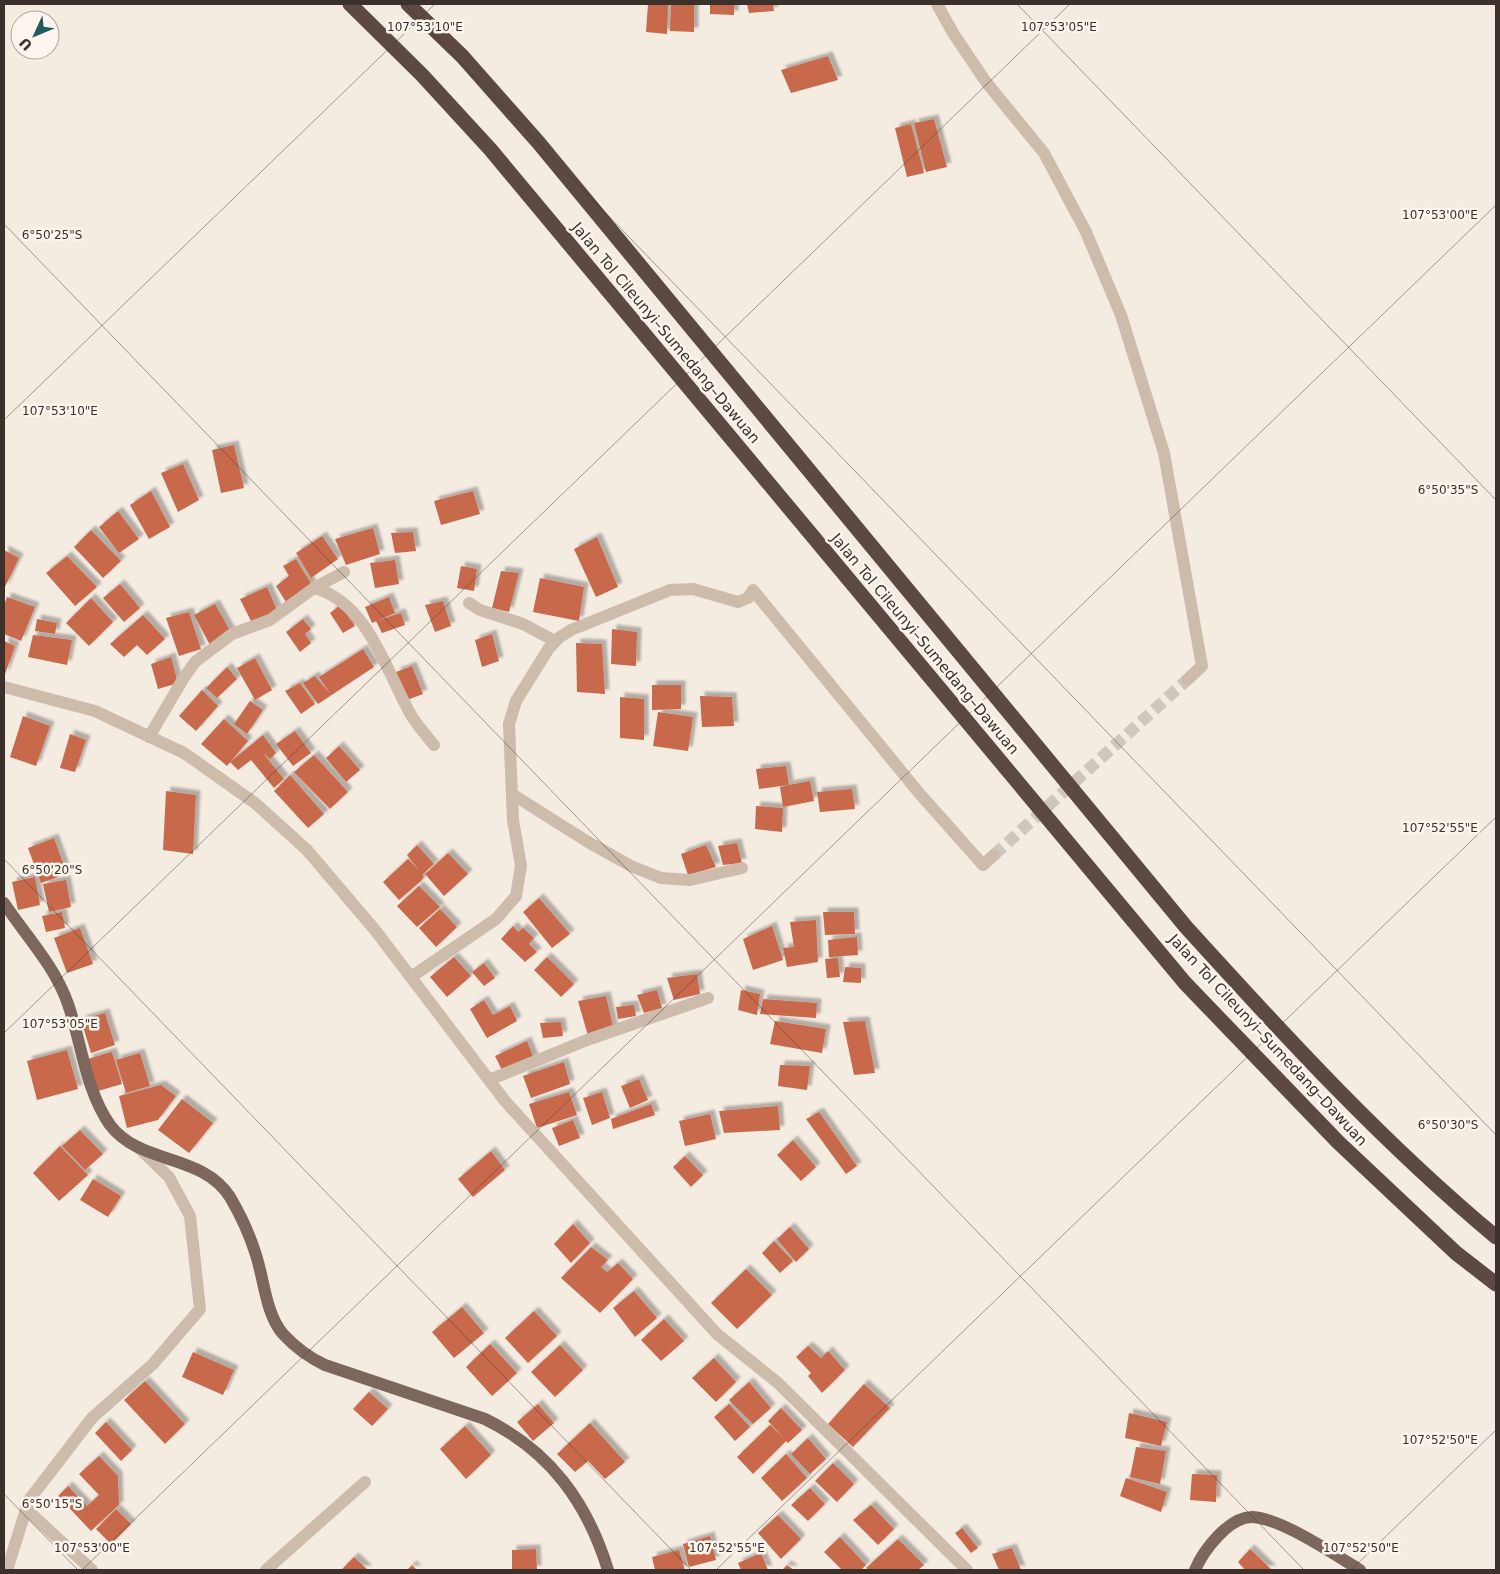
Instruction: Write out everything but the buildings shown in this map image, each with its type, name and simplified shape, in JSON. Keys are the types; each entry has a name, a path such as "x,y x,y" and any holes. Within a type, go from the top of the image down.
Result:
{"highway":[{"name":"Jalan Tol Cileunyi–Sumedang–Dawuan","path":"350,4 422,75 490,149 1185,983 1338,1142 1456,1253 1496,1284"},
{"name":"Jalan Tol Cileunyi–Sumedang–Dawuan","path":"408,4 462,56 538,142 1186,928 1266,1016 1367,1118 1496,1237"}],"main road":[{"path":"4,903 49,965 60,984 68,1005 91,1089 110,1124 126,1141 139,1148 199,1170 221,1186 247,1231 256,1252 270,1306 282,1333 311,1358 325,1366 485,1419 506,1430 532,1448 557,1472 589,1519 598,1538 608,1570"},
{"path":"1195,1570 1210,1545 1220,1534 1235,1523 1251,1517 1276,1522 1360,1570"}],"street":[{"path":"937,4 953,33 986,82 1044,153 1086,232 1121,315 1164,453 1202,666 1187,680"},
{"path":"149,737 183,678 195,662 232,634 270,620 314,588 344,572"},
{"path":"314,588 329,593 343,603 374,640 411,715 434,746"},
{"path":"411,977 496,919 516,896 521,866 513,820 509,724 512,713 530,678 555,641 590,621 670,590 693,589 736,602 745,600 753,590 919,793 976,858 983,865 994,855"},
{"path":"469,603 480,610 523,624 555,641"},
{"path":"4,687 95,711 184,753 255,803 307,850 411,977 505,1100 717,1334 778,1383 967,1570"},
{"path":"512,794 588,842 631,866 661,878 690,880 742,868"},
{"path":"489,1080 587,1040 708,998"},
{"path":"7,1570 29,1500 92,1418 153,1364 200,1309 190,1216 169,1177 139,1148"},
{"path":"266,1570 365,1482"},
{"path":"26,1509 92,1570"}],"tunnel":[{"path":"994,855 1187,680"}]}
